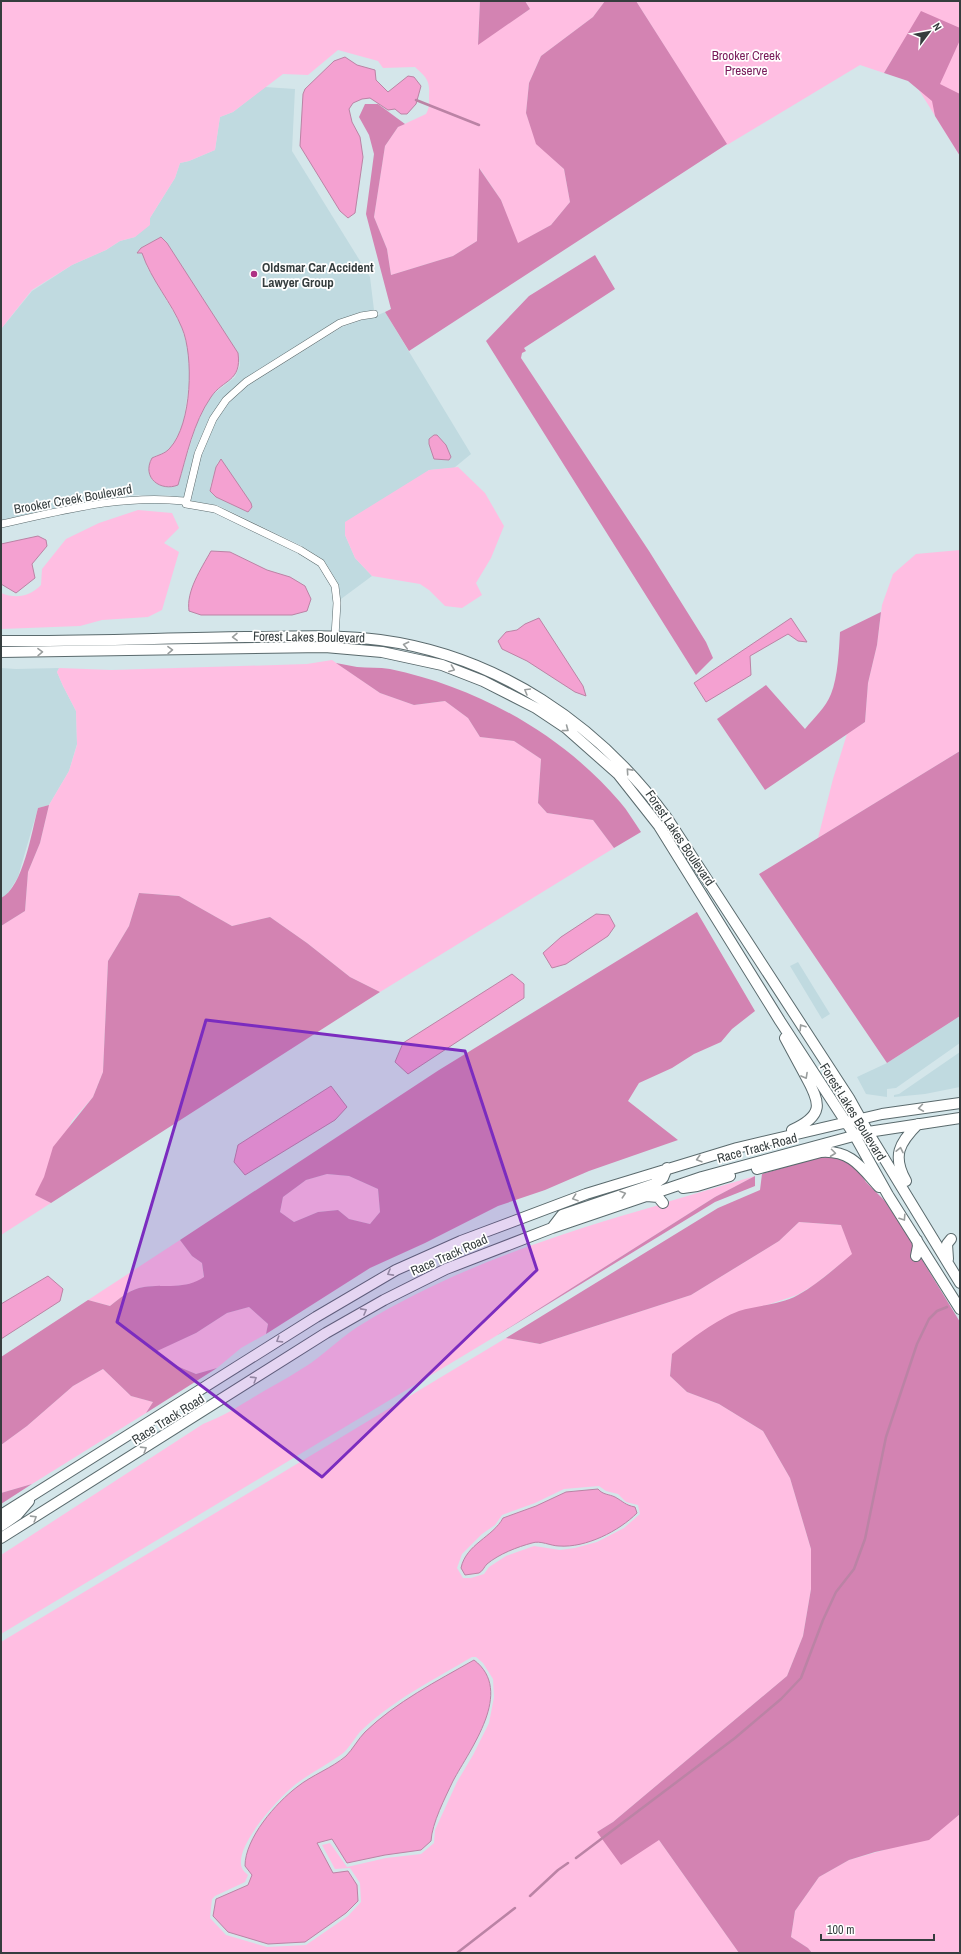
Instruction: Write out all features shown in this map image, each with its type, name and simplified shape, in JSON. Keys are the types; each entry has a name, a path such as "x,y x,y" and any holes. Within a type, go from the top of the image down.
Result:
{"main road":[{"name":"Forest Lakes Boulevard","path":"1,640 335,636 382,640 444,654 487,671 543,700 572,719 625,767 651,796 667,818 861,1119 960,1283"},
{"name":"Forest Lakes Boulevard","path":"1,652 325,647 382,652 412,657 483,681 536,708 566,728 607,764 643,804 659,826 719,920 780,1021 855,1136 888,1195 916,1238 920,1255 960,1309"},
{"path":"719,920 723,936 785,1039 816,1095 817,1106 812,1119 775,1138"},
{"name":"Race Track Road","path":"1,1515 316,1317 396,1270 461,1240 538,1211 667,1168 775,1138 916,1108 960,1103"},
{"name":"Race Track Road","path":"1,1538 361,1312 446,1269 552,1228 702,1176 868,1132 960,1118"},
{"path":"918,1124 902,1143 899,1165 900,1170 926,1216 933,1237"},
{"path":"673,1187 685,1188 697,1186 821,1152 832,1152 839,1153 857,1162 888,1195"},
{"path":"552,1228 562,1215 654,1184 663,1178 667,1168"},
{"path":"643,1196 658,1197 663,1203"},
{"path":"948,1263 946,1249 947,1244 951,1239"},
{"path":"920,1255 936,1258 960,1297"},
{"path":"1,1526 17,1516 36,1494"}],"street":[{"path":"186,504 198,454 213,419 226,400 246,382 340,323 361,316 374,314"},
{"name":"Brooker Creek Boulevard","path":"1,524 86,506 132,499 184,501 186,504 215,509 300,550 321,563 335,586 337,603 335,636"}],"highlighted area":[{"path":"206,1020 465,1051 537,1270 322,1477 117,1322"}],"shaded area":[{"path":"480,1 525,1 530,9 478,45"},
{"path":"605,1 636,1 727,144 409,351 385,312 391,309 366,214 374,154 369,135 359,117 365,104 378,104 405,124 398,127 385,146 374,217 387,249 391,275 453,256 477,241 479,168 501,200 518,243 551,225 570,202 564,169 536,144 526,113 529,83 541,56 593,17"},
{"path":"921,11 960,28 960,40 940,84 960,94 960,156 935,116 932,101 908,81 884,73"},
{"path":"345,57 357,65 375,70 376,80 388,92 408,76 414,77 421,86 416,104 407,114 401,114 395,109 388,110 370,98 362,99 353,103 349,109 352,122 360,137 363,157 355,213 348,218 340,211 300,146 303,94 305,89 334,61"},
{"path":"265,87 295,89 292,151 370,277 374,310 360,312 338,320 244,379 224,397 209,418 194,453 184,497 132,495 86,502 1,520 1,329 32,291 72,265 106,250 120,241 135,237 150,218 175,178 180,163 189,161 215,150 220,117 233,112","holes":["161,237 167,243 238,354 240,365 235,377 211,396 197,423 178,485 156,456 164,454 171,447 180,432 184,418 191,371 188,349 181,325 147,267 141,248"]},
{"path":"161,237 167,243 238,353 237,370 230,379 216,391 205,407 195,428 178,485 172,487 165,487 154,482 149,472 149,465 152,458 164,453 170,448 183,423 189,390 186,340 178,319 151,273 142,253 137,253 141,248"},
{"path":"595,255 615,289 524,348 526,351 522,353 521,358 649,551 706,642 713,658 696,675 486,341 529,296"},
{"path":"385,312 471,454 454,468 429,470 345,535 355,558 372,576 341,599 338,583 324,560 302,546 217,505 191,501 202,455 216,421 229,403 249,385 342,327 362,320 378,317 378,315","holes":["218,461 248,512 216,497 210,487"]},
{"path":"434,435 437,435 446,445 451,457 449,460 434,459 429,444 429,439"},
{"path":"221,459 251,503 252,507 248,512 216,497 210,491 216,467"},
{"path":"38,536 46,540 47,546 32,564 35,578 16,593 1,584 1,544"},
{"path":"211,551 230,552 267,570 290,577 305,586 311,599 307,611 292,615 201,615 189,611 192,588"},
{"path":"881,612 877,645 868,683 865,722 765,790 717,719 766,685 805,729 823,708 831,694 837,671 840,632"},
{"path":"539,618 583,686 586,696 575,692 527,661 502,649 498,641 506,632 517,630 525,624"},
{"path":"791,618 807,642 798,641 788,634 750,656 751,675 706,702 694,683"},
{"path":"336,663 357,667 390,669 422,677 486,701 516,717 545,735 572,755 597,778 623,805 641,832 614,848 593,820 547,813 538,803 541,759 514,741 480,737 468,718 445,701 414,705 380,693"},
{"path":"1,668 59,668 57,672 76,711 77,744 69,771 49,805 38,808 18,877 7,895 1,898"},
{"path":"960,751 960,1016 887,1063 759,874"},
{"path":"49,805 40,843 28,872 25,911 1,926 1,898 9,892 21,871 26,858 38,808"},
{"path":"139,893 179,896 232,926 270,917 307,943 350,977 380,992 51,1203 35,1195 44,1177 53,1147 93,1097 103,1072 108,961 129,926"},
{"path":"697,912 755,1011 732,1029 721,1042 694,1054 672,1068 639,1083 628,1101 678,1140 589,1171 545,1190 498,1206 425,1243 370,1268 266,1334 268,1324 249,1307 227,1313 196,1333 155,1352 172,1364 196,1374 217,1368 146,1413 153,1402 131,1396 103,1369 73,1386 27,1426 1,1445 1,1357 88,1300 110,1306 126,1294 139,1288 190,1284 204,1277 202,1263 192,1256 180,1240 439,1070","holes":["327,1174 349,1176 378,1189 380,1212 370,1224 349,1219 338,1210 318,1212 294,1222 280,1212 283,1197 306,1180"]},
{"path":"596,914 609,915 615,926 608,936 566,964 552,968 543,953 561,937"},
{"path":"798,962 830,1014 822,1019 790,966"},
{"path":"512,974 524,984 524,998 408,1074 395,1062 403,1043"},
{"path":"960,1016 960,1043 896,1088 887,1089 887,1097 866,1094 857,1077 887,1063"},
{"path":"960,1052 960,1087 925,1094 894,1097 894,1095 899,1094"},
{"path":"331,1086 347,1107 335,1120 245,1175 234,1162 238,1145"},
{"path":"823,1156 839,1158 857,1168 866,1182 885,1201 914,1246 911,1259 918,1261 921,1258 960,1322 960,1814 929,1840 875,1852 849,1860 819,1877 795,1911 791,1937 808,1948 812,1953 739,1953 659,1840 621,1865 597,1832 613,1822 787,1676 803,1636 811,1589 811,1549 790,1478 763,1431 719,1404 687,1392 670,1376 672,1354 704,1330 739,1311 784,1301 798,1295 819,1281 852,1254 841,1225 799,1222 779,1241 691,1295 540,1344 506,1338 718,1208 760,1190 762,1174"},
{"path":"755,1176 755,1186 715,1202 496,1336 715,1197"},
{"path":"48,1276 63,1289 60,1301 1,1339 1,1304"},
{"path":"32,1484 1,1504 1,1493"},
{"path":"598,1489 635,1507 637,1513 630,1520 612,1532 591,1541 569,1546 556,1546 535,1542 497,1557 487,1564 479,1573 465,1575 461,1568 468,1553 499,1525 503,1518 536,1506 566,1492"},
{"path":"474,1660 486,1673 490,1687 490,1703 478,1737 453,1781 439,1811 431,1841 421,1850 385,1855 347,1863 332,1839 317,1843 333,1873 348,1871 357,1885 358,1901 346,1913 305,1942 268,1944 228,1932 213,1916 216,1899 248,1885 252,1875 245,1866 246,1855 250,1844 263,1822 280,1802 297,1787 346,1756 365,1732 390,1711 431,1684"}],"green space":[{"path":"1,1 480,1 478,44 530,9 525,1 605,1 593,17 541,56 529,83 526,113 537,144 564,169 570,202 551,225 517,244 501,200 480,169 477,241 453,256 391,275 387,249 374,217 385,146 398,127 426,114 429,105 429,86 425,76 415,67 383,68 378,61 338,50 308,75 283,74 233,112 220,117 215,150 189,161 180,163 175,178 150,218 150,225 135,237 120,241 106,250 72,265 32,290 1,329"},
{"name":"Brooker Creek Preserve","path":"636,1 960,1 960,156 896,53 884,73 860,65 727,145"},
{"path":"458,467 485,493 504,526 491,558 476,583 482,595 462,608 445,606 429,590 420,584 372,576 355,558 345,535 345,522 429,470"},
{"path":"138,510 172,513 179,528 164,543 179,552 162,610 148,617 102,620 80,626 1,629 1,593 12,596 22,596 32,592 41,585 42,569 66,539 99,523"},
{"path":"960,550 960,751 818,838 833,779 847,734 865,722 868,683 877,645 882,605 893,574 916,554"},
{"path":"332,660 380,693 414,705 445,701 468,718 480,737 514,741 541,759 538,803 547,813 593,820 614,848 380,992 350,977 307,943 270,917 232,926 179,896 139,893 129,926 108,961 103,1072 93,1097 72,1121 36,1195 51,1203 1,1235 1,926 25,911 28,872 40,843 49,805 69,771 77,745 76,711 57,672 59,668 112,670 307,664"},
{"path":"327,1174 349,1176 378,1189 380,1212 370,1224 349,1219 338,1210 318,1212 294,1222 280,1212 283,1197 306,1180"},
{"path":"755,1176 715,1197 496,1336 1,1634 1,1555 203,1424 234,1409 305,1367 364,1323 398,1303 434,1285 507,1254 621,1216 659,1205 660,1208 668,1205 667,1202"},
{"path":"799,1222 841,1225 853,1254 814,1285 797,1295 767,1305 738,1312 672,1354 670,1376 687,1392 719,1404 763,1431 790,1478 811,1549 811,1589 803,1636 787,1676 613,1822 597,1832 659,1840 739,1953 1,1953 1,1642 506,1338 540,1344 691,1295 779,1241","holes":["599,1486 606,1491 618,1494 626,1502 638,1505 640,1514 624,1528 597,1542 575,1548 560,1550 534,1546 506,1556 489,1567 484,1574 471,1578 463,1578 457,1568 462,1554 482,1534 495,1525 502,1515 535,1503 564,1489","472,1657 476,1657 483,1663 493,1679 494,1697 489,1723 457,1782 435,1830 434,1843 421,1854 386,1858 347,1867 330,1843 322,1845 335,1869 350,1868 360,1883 361,1902 348,1916 306,1945 267,1947 226,1935 210,1918 212,1899 215,1896 245,1882 248,1875 242,1869 241,1859 244,1848 251,1835 270,1810 296,1784 348,1749 360,1732 388,1708"]},
{"path":"180,1240 192,1256 202,1263 204,1278 190,1284 139,1288 126,1294 110,1306 88,1300"},
{"path":"249,1307 268,1324 266,1334 241,1348 217,1368 196,1374 172,1364 154,1352 196,1333 227,1313"},
{"path":"103,1369 131,1396 153,1402 146,1413 32,1484 1,1493 1,1445 27,1426 73,1386"},
{"path":"960,1814 960,1953 812,1953 808,1948 791,1937 795,1911 819,1877 849,1860 901,1845 947,1824"}],"waterway":[{"path":"416,100 479,125"},
{"path":"576,1858 735,1738 781,1699 801,1678 823,1620 836,1592 854,1569 865,1539 886,1437 917,1344 929,1319 937,1311 947,1307"},
{"path":"530,1896 558,1870 568,1863"},
{"path":"457,1953 515,1908"}],"place":[{"name":"Oldsmar Car Accident Lawyer Group","path":"254,274"}]}
